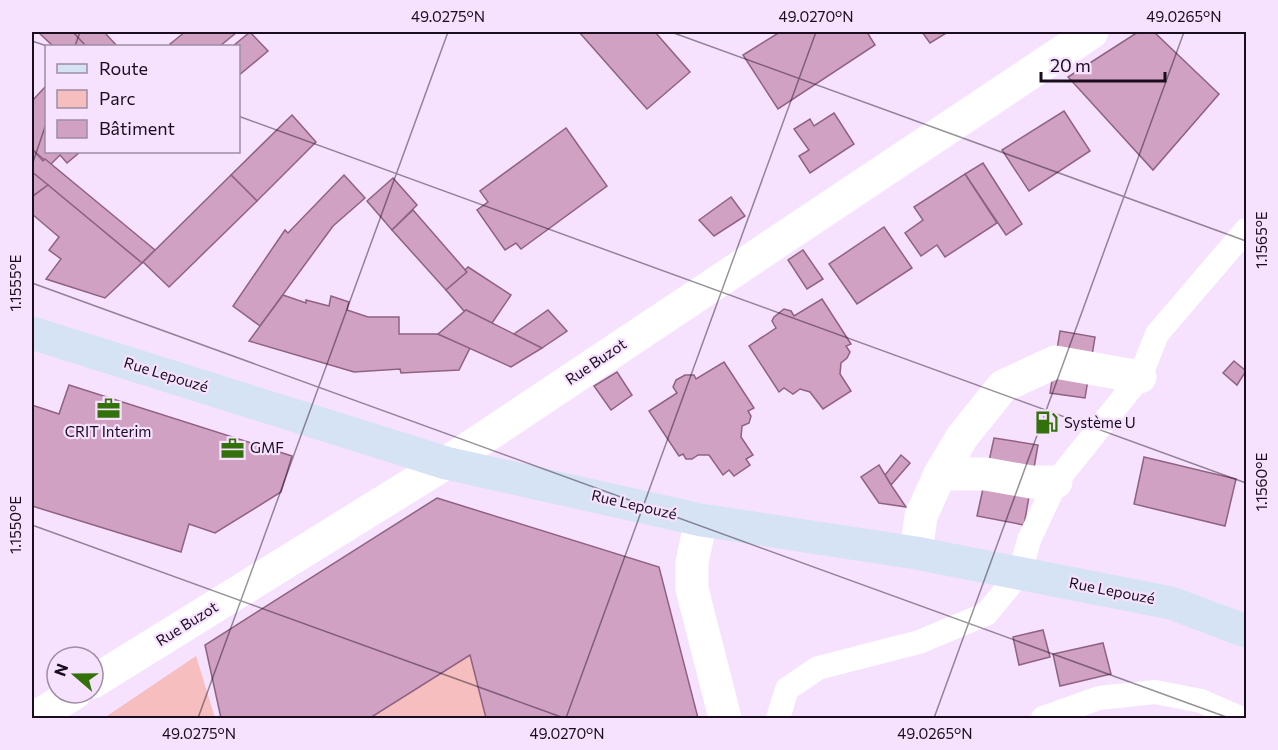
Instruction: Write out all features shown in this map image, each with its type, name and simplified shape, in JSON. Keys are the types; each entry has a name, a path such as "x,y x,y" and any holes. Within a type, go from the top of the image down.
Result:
{"main road":[{"name":"Rue Lepouzé","path":"32,333 446,463 701,520 916,553 1171,603 1246,631"}],"street":[{"name":"Rue Buzot","path":"105,675 446,463 1092,32"},
{"path":"916,553 921,516 940,474 962,437 1003,386 1055,362 1140,376"},
{"path":"940,474 986,474 1031,482 1056,482"},
{"path":"701,520 692,562 692,590 725,718"},
{"path":"34,718 55,705"}],"lane":[{"path":"778,718 787,689 818,668 919,642 986,614 1020,573 1029,540 1056,482 1140,376 1157,334 1246,230"},
{"path":"1043,718 1099,698 1155,692 1201,701 1240,718"}],"green space":[{"path":"470,655 486,718 370,718"},
{"path":"196,656 215,718 104,718"}],"building":[{"path":"38,32 73,32 85,45 52,45"},
{"path":"73,32 107,32 105,33 116,45 85,45"},
{"path":"185,32 237,32 221,45 170,44"},
{"path":"250,32 268,51 240,74 240,45 234,45"},
{"path":"579,32 655,32 690,72 647,109"},
{"path":"780,32 867,32 875,45 778,109 743,55"},
{"path":"922,32 948,32 930,43"},
{"path":"1138,32 1154,32 1219,94 1153,170 1068,77"},
{"path":"45,87 45,153 79,153 67,163 60,155 50,165 32,149 32,101"},
{"path":"1064,111 1090,151 1029,191 1002,150"},
{"path":"834,113 854,144 810,173 799,156 809,150 794,129 810,119 814,126"},
{"path":"292,115 316,142 257,201 231,175"},
{"path":"566,128 607,186 521,249 516,243 505,250 477,210 488,202 480,191"},
{"path":"32,149 43,161 45,159 155,250 142,263 32,172"},
{"path":"983,163 1022,224 1006,235 965,174"},
{"path":"32,172 48,185 34,195 32,193"},
{"path":"965,174 997,223 945,257 937,245 921,256 905,233 923,220 914,207"},
{"path":"231,175 257,201 169,287 143,262"},
{"path":"344,175 365,198 333,226 260,326 233,306 285,230 288,233"},
{"path":"393,178 417,205 392,230 367,201"},
{"path":"48,185 142,263 105,298 46,279 61,259 49,250 59,237 32,214 32,197"},
{"path":"731,197 745,216 714,236 699,220"},
{"path":"413,210 467,272 446,290 392,230"},
{"path":"884,227 912,268 857,304 829,264"},
{"path":"803,250 823,279 807,289 788,260"},
{"path":"468,267 511,295 492,323 464,311 446,290 467,272 465,270"},
{"path":"283,295 306,303 306,300 329,306 331,296 349,302 347,310 368,317 399,317 399,334 438,334 470,348 459,370 401,373 400,369 354,372 249,341"},
{"path":"822,299 851,344 846,346 850,352 841,363 840,374 851,391 823,409 810,392 800,389 793,394 784,388 779,392 749,346 776,328 772,321 784,309 791,311 794,316"},
{"path":"466,310 542,348 511,367 438,334"},
{"path":"548,310 567,331 542,348 514,334"},
{"path":"1060,331 1095,337 1085,398 1050,393"},
{"path":"1234,361 1246,371 1237,385 1223,373"},
{"path":"724,362 754,408 748,411 751,416 749,423 742,426 741,437 753,455 746,459 750,465 734,476 729,470 723,475 709,455 698,455 692,459 686,459 683,454 679,456 649,411 677,393 673,387 676,380 685,375 694,375 696,379"},
{"path":"617,372 632,395 611,410 594,386"},
{"path":"69,385 292,456 281,492 215,533 189,524 181,552 32,506 32,405 59,414"},
{"path":"994,438 1038,445 1024,525 977,516"},
{"path":"901,455 910,463 891,485 885,475"},
{"path":"1144,457 1236,479 1225,526 1134,504"},
{"path":"879,465 906,507 879,503 861,477"},
{"path":"437,498 659,567 698,718 486,718 470,655 370,718 221,718 205,645"},
{"path":"1043,630 1050,657 1019,665 1013,637"},
{"path":"1103,643 1111,674 1060,686 1053,654"}],"place":[{"name":"CRIT Interim","path":"108,408"},
{"name":"Système U","path":"1046,423"},
{"name":"GMF","path":"232,448"}]}
